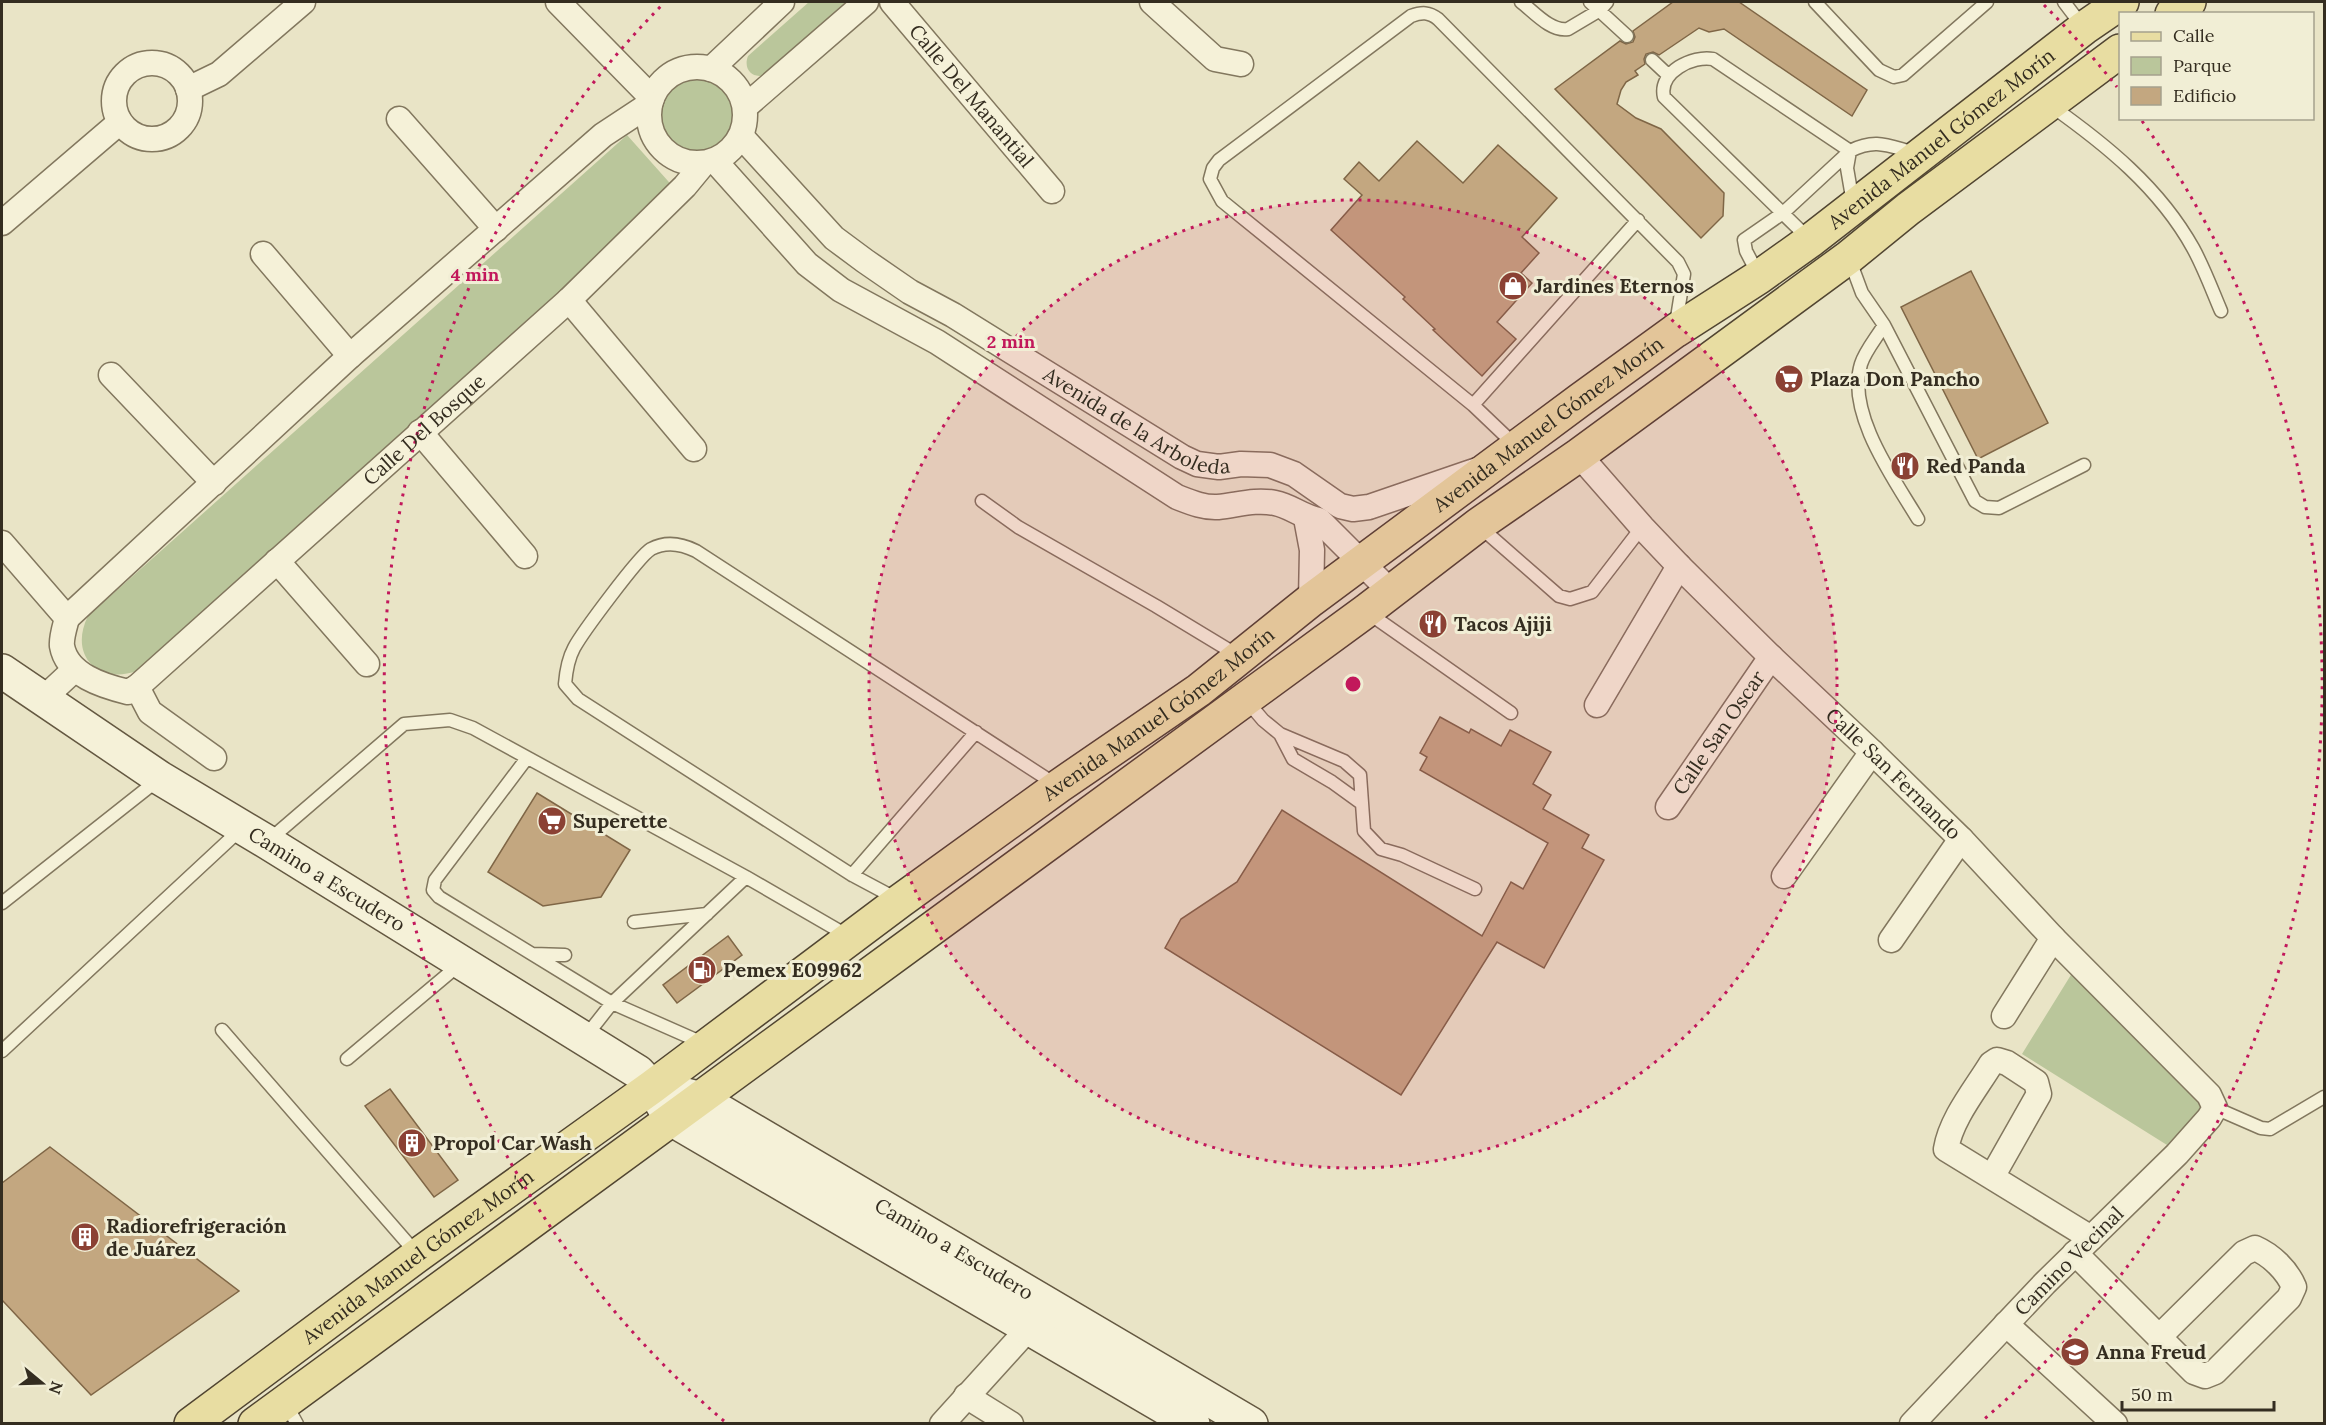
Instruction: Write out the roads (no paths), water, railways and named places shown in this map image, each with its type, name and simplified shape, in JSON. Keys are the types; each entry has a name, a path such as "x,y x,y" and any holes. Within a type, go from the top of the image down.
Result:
{"main road":[{"path":"2175,12 2188,2"},
{"name":"Avenida Manuel Gómez Morín","path":"191,1424 418,1255 652,1087 900,901 1059,786 1199,690 1311,600 1675,331 1759,277 1810,240 2102,13"},
{"name":"Avenida Manuel Gómez Morín","path":"255,1424 291,1413 698,1098 1366,611 1479,525 1580,455 1849,257 1908,209 2119,52"}],"street":[{"path":"188,89 219,74 303,2"},
{"path":"558,2 651,101"},
{"path":"711,69 782,2"},
{"path":"745,107 866,2"},
{"name":"Calle Del Manantial","path":"892,2 1052,191"},
{"path":"1152,2 1215,59 1241,64"},
{"path":"148,63 167,67 182,78 188,89 190,102 188,114 174,133 150,140 133,134 120,122 115,110 114,97 125,74 148,63"},
{"path":"699,67 711,69 721,73 737,87 745,107 746,117 741,136 726,154 709,162 690,163 678,160 662,148 652,131 649,118 651,101 658,87 676,72 699,67"},
{"path":"214,758 150,712 137,687 128,692 116,689 97,683 74,670 62,646 67,618 350,356 603,135 651,101"},
{"path":"399,119 496,229"},
{"path":"2,223 120,122"},
{"name":"Avenida de la Arboleda","path":"741,136 834,238 865,261 1151,438 1197,464 1219,467 1241,464 1270,465 1294,474 1340,506 1353,509"},
{"name":"Calle Del Bosque","path":"137,687 569,300 709,162"},
{"name":"Avenida de la Arboleda","path":"709,162 807,264 841,290 909,329 937,342 1177,497 1201,506 1216,507 1256,501 1275,503 1312,519 1391,592"},
{"path":"262,254 350,356"},
{"path":"569,300 694,449"},
{"path":"909,329 928,302"},
{"path":"111,375 213,483"},
{"path":"420,432 525,556"},
{"path":"1133,468 1151,438"},
{"name":"Calle San Fernando","path":"1580,455 1641,527 1679,566 1961,839 2053,938 2212,1101"},
{"path":"1311,600 1312,519 1369,507 1505,456"},
{"path":"2,543 67,618"},
{"path":"277,561 367,664"},
{"path":"1597,705 1679,566"},
{"name":"Calle San Oscar","path":"1668,807 1771,657"},
{"path":"44,698 74,670"},
{"name":"Camino a Escudero","path":"2,671 160,778 638,1072 652,1087 671,1119 1193,1424"},
{"path":"1784,876 1872,752"},
{"path":"1891,940 1961,839"},
{"path":"2004,1016 2053,938"},
{"path":"1992,1177 2039,1094 2036,1082 2007,1063 1997,1060 1991,1064 1957,1119 1948,1137 1946,1149 1992,1177 2083,1246 2159,1337 2194,1372 2205,1376 2215,1372 2289,1298 2294,1287 2289,1276 2265,1253 2255,1248 2244,1253 2159,1337"},
{"name":"Camino a Escudero","path":"652,1087 698,1098 1251,1424"},
{"name":"Camino Vecinal","path":"1912,1424 2006,1324 2177,1154 2209,1118 2212,1101"},
{"path":"2006,1324 2115,1424"},
{"path":"942,1424 1029,1328"},
{"path":"966,1396 1011,1424"}],"lane":[{"path":"1521,2 1553,27 1563,30 1568,30 1599,4 1627,36"},
{"path":"1815,2 1879,70 1894,77 1903,75 1987,2"},
{"path":"2064,2 2102,13"},
{"path":"1505,456 1473,405 1221,201 1210,179 1213,168 1219,160 1411,16 1430,13 1638,220 1682,267 1684,274 1675,331"},
{"path":"1810,240 1664,97 1664,83 1681,65 1701,59 1713,59 1850,151"},
{"path":"1652,60 1669,76"},
{"path":"2049,104 2091,134 2143,181 2165,205 2193,248 2221,311"},
{"path":"1759,277 1746,251 1744,240 1784,213 1850,151 1866,143 1877,143 1922,155"},
{"path":"1850,151 1847,168 1853,207"},
{"path":"1473,405 1638,220"},
{"path":"1849,257 1862,293 1884,325 1975,501 1986,507 1999,508 2084,465"},
{"path":"1884,325 1861,363 1856,390 1875,447 1918,519"},
{"path":"982,501 1018,527 1240,657"},
{"path":"1479,525 1559,596 1570,599 1592,592 1641,527"},
{"path":"900,901 852,875 578,699 566,684 567,667 574,648 648,550 668,544 684,545 696,551 1059,786"},
{"path":"1366,611 1511,713"},
{"path":"1245,699 1263,720 1280,734 1344,761 1360,775 1364,831 1381,849 1402,855 1476,890"},
{"path":"2,1051 255,835 404,724 450,720 473,728 851,938"},
{"path":"852,875 976,732"},
{"path":"1280,734 1293,759 1332,782 1361,803"},
{"path":"526,758 435,880 433,890 439,897 612,1003 708,1045"},
{"path":"2,903 160,778"},
{"path":"583,1040 612,1003 746,878"},
{"path":"634,922 707,914"},
{"path":"532,954 565,955"},
{"path":"347,1059 461,963"},
{"path":"222,1030 418,1255"},
{"path":"2212,1101 2261,1128 2270,1129 2325,1096"}],"place":[{"name":"Jardines Eternos","path":"1513,286"},
{"name":"Plaza Don Pancho","path":"1789,379"},
{"name":"Red Panda","path":"1905,466"},
{"name":"Tacos Ajiji","path":"1433,624"},
{"name":"Superette","path":"552,821"},
{"name":"Pemex E09962","path":"702,970"},
{"name":"Propol Car Wash","path":"412,1143"},
{"name":"Radiorefrigeración de Juárez","path":"85,1237"},
{"name":"Anna Freud","path":"2075,1352"}]}
